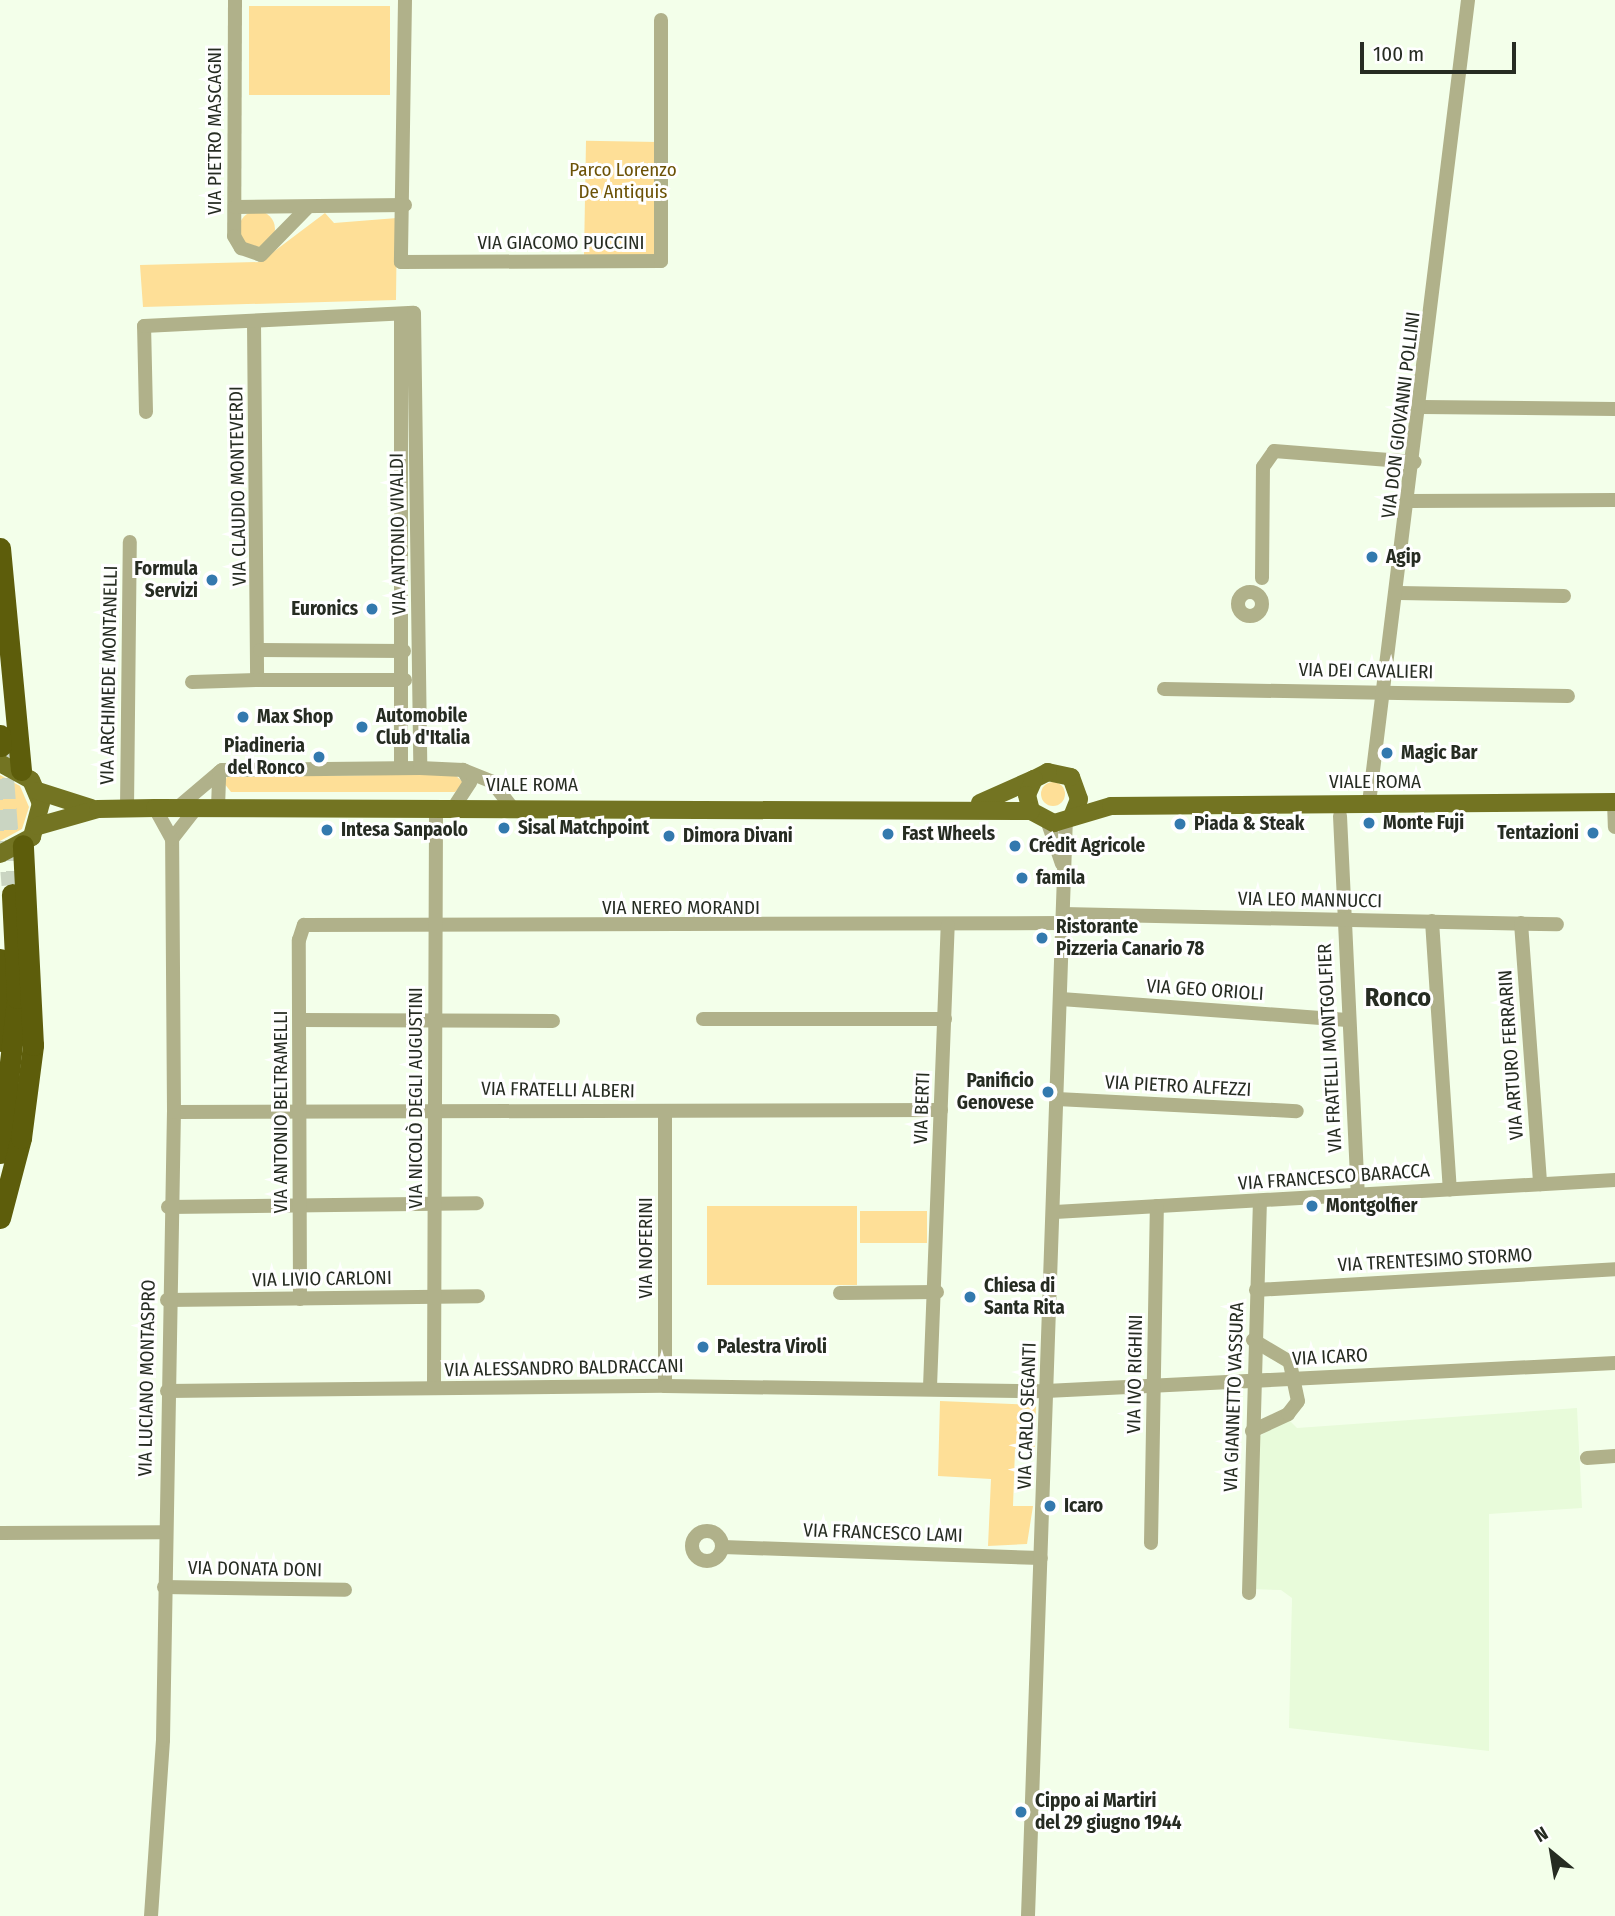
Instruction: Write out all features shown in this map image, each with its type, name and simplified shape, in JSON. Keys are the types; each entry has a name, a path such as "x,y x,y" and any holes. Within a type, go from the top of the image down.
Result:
{"highway":[{"path":"0,548 21,770"},
{"path":"0,735 1,746"},
{"path":"0,1217 21,1138 33,1045 23,845"},
{"path":"0,1153 17,998 12,885"},
{"path":"0,959 0,1082"}],"main road":[{"path":"0,763 21,770 38,791 38,826 23,845 0,854"},
{"path":"1056,771 1076,783 1079,799 1070,817 1048,822 1031,811 1027,795 1034,779 1056,771"},
{"name":"VIALE ROMA","path":"965,808 1034,779"},
{"name":"VIALE ROMA","path":"1076,783 1136,805"},
{"name":"VIALE ROMA","path":"38,791 98,809"},
{"name":"VIALE ROMA","path":"1070,817 1136,805 1614,802"},
{"name":"VIALE ROMA","path":"38,826 98,809 155,808 511,806 965,808 1031,811"}],"street":[{"name":"VIA PIETRO MASCAGNI","path":"235,0 234,236 241,248 261,255 285,234 308,207"},
{"name":"VIA GIACOMO PUCCINI","path":"405,0 405,205 401,262 661,261 661,20"},
{"name":"VIA DON GIOVANNI POLLINI","path":"1369,803 1422,407 1468,0"},
{"name":"VIA DON GIOVANNI POLLINI","path":"1466,30 1477,0"},
{"path":"234,207 405,205"},
{"path":"271,206 285,234"},
{"name":"VIA ANTONIO VIVALDI","path":"401,768 405,680 401,314 414,313 421,768"},
{"path":"146,412 144,326 401,314"},
{"name":"VIA CLAUDIO MONTEVERDI","path":"254,322 260,650 257,680"},
{"path":"1422,407 1615,409"},
{"path":"1258,598 1262,578 1263,467 1274,451 1415,462"},
{"path":"1409,501 1615,500"},
{"name":"VIA ARCHIMEDE MONTANELLI","path":"127,809 130,542"},
{"path":"1399,593 1564,596"},
{"path":"260,650 404,651"},
{"path":"192,682 405,680"},
{"name":"VIA DEI CAVALIERI","path":"1164,689 1383,689 1568,696"},
{"path":"177,808 219,772 401,768 463,769 492,782 511,806"},
{"path":"445,807 470,782 463,769"},
{"path":"218,808 219,772"},
{"path":"1614,802 1615,827"},
{"name":"VIA NICOLÒ DEGLI AUGUSTINI","path":"434,1388 436,929 445,807"},
{"name":"VIA LUCIANO MONTASPRO","path":"150,1916 160,1821 168,1207 174,1112 172,839 155,808"},
{"path":"172,839 196,808"},
{"name":"VIA FRATELLI MONTGOLFIER","path":"1340,816 1347,1020 1358,1193"},
{"name":"VIA CARLO SEGANTI","path":"1028,1916 1046,1391 1055,1212 1064,876 1070,817"},
{"name":"VIA CARLO SEGANTI","path":"1048,822 1064,876"},
{"name":"VIA NEREO MORANDI","path":"302,926 436,929 948,925 1063,918"},
{"name":"VIA LEO MANNUCCI","path":"1063,918 1432,920 1557,924"},
{"path":"1432,920 1450,1189"},
{"name":"VIA ARTURO FERRARIN","path":"1521,923 1540,1184"},
{"name":"VIA BERTI","path":"930,1387 937,1292 948,925"},
{"name":"VIA ANTONIO BELTRAMELLI","path":"300,1299 302,926"},
{"name":"VIA GEO ORIOLI","path":"1061,999 1347,1020"},
{"path":"703,1018 944,1019"},
{"path":"300,1020 553,1021"},
{"name":"VIA PIETRO ALFEZZI","path":"1057,1100 1297,1111"},
{"name":"VIA FRATELLI ALBERI","path":"174,1112 299,1107 665,1111 942,1110"},
{"name":"VIA NOFERINI","path":"665,1111 665,1386"},
{"name":"VIA FRANCESCO BARACCA","path":"1055,1212 1615,1180"},
{"name":"VIA GIANNETTO VASSURA","path":"1249,1593 1252,1380 1260,1202"},
{"path":"168,1207 477,1203"},
{"name":"VIA IVO RIGHINI","path":"1151,1543 1157,1206"},
{"name":"VIA TRENTESIMO STORMO","path":"1256,1290 1615,1269"},
{"path":"841,1293 937,1292"},
{"name":"VIA LIVIO CARLONI","path":"167,1300 478,1296"},
{"path":"1252,1431 1288,1414 1298,1401 1296,1377 1274,1348 1254,1340"},
{"name":"VIA ICARO","path":"1046,1391 1615,1363"},
{"name":"VIA ALESSANDRO BALDRACCANI","path":"167,1391 665,1386 930,1387 1046,1391"},
{"path":"1587,1458 1615,1456"},
{"path":"0,1533 165,1532"},
{"name":"VIA FRANCESCO LAMI","path":"723,1547 1041,1558"},
{"name":"VIA DONATA DONI","path":"164,1587 345,1590"}],"shaded area":[{"path":"1577,1408 1582,1508 1489,1514 1489,1751 1289,1728 1292,1598 1281,1590 1251,1589 1257,1438 1287,1418 1297,1428"}],"green space":[{"path":"249,6 390,6 390,95 249,95"},
{"name":"Parco Lorenzo De Antiquis","path":"586,141 658,142 656,256 584,255"},
{"path":"257,211 270,216 275,229 270,242 257,247 244,242 239,229 244,216"},
{"path":"325,213 334,223 397,218 396,300 143,307 140,265 260,262"},
{"path":"454,774 464,783 455,792 231,792 224,783 227,777"},
{"path":"0,775 20,786 29,807 22,829 0,841"},
{"path":"1053,782 1062,785 1065,794 1062,803 1053,806 1044,803 1041,794 1044,785"},
{"path":"707,1206 857,1206 857,1285 707,1285"},
{"path":"860,1211 927,1211 927,1243 860,1243"},
{"path":"940,1401 1036,1405 1035,1449 1015,1449 1013,1506 1033,1506 1027,1544 988,1546 991,1479 938,1476"}],"tunnel":[{"path":"1,747 12,885"}],"place":[{"name":"Agip","path":"1372,557"},
{"name":"Formula Servizi","path":"212,580"},
{"name":"Euronics","path":"372,609"},
{"name":"Max Shop","path":"243,717"},
{"name":"Automobile Club d'Italia","path":"362,727"},
{"name":"Magic Bar","path":"1387,753"},
{"name":"Piadineria del Ronco","path":"319,757"},
{"name":"Monte Fuji","path":"1369,823"},
{"name":"Piada & Steak","path":"1180,824"},
{"name":"Sisal Matchpoint","path":"504,828"},
{"name":"Intesa Sanpaolo","path":"327,830"},
{"name":"Tentazioni","path":"1593,833"},
{"name":"Fast Wheels","path":"888,834"},
{"name":"Dimora Divani","path":"669,836"},
{"name":"Crédit Agricole","path":"1015,846"},
{"name":"famila","path":"1022,878"},
{"name":"Ristorante Pizzeria Canario 78","path":"1042,938"},
{"name":"Panificio Genovese","path":"1048,1092"},
{"name":"Montgolfier","path":"1312,1206"},
{"name":"Chiesa di Santa Rita","path":"970,1297"},
{"name":"Palestra Viroli","path":"703,1347"},
{"name":"Icaro","path":"1050,1506"},
{"name":"Cippo ai Martiri del 29 giugno 1944","path":"1021,1812"}],"district":[{"name":"Ronco","path":"1398,998"}]}
